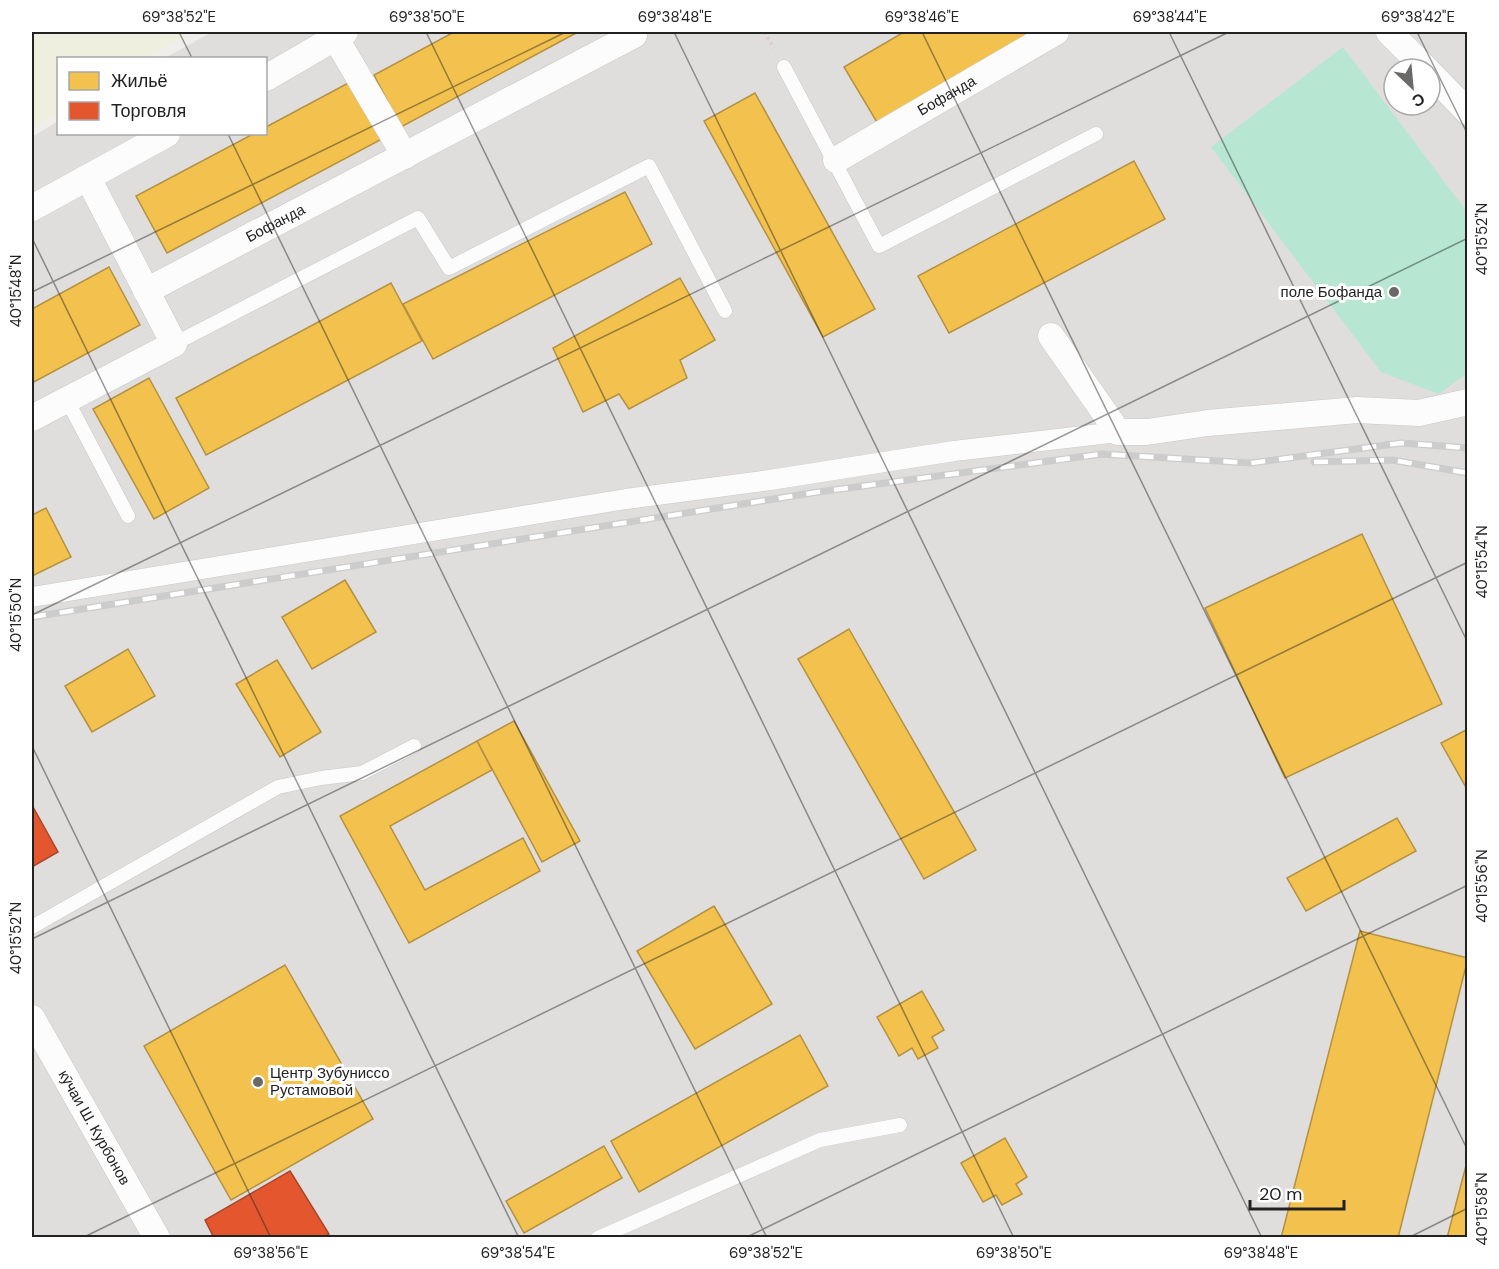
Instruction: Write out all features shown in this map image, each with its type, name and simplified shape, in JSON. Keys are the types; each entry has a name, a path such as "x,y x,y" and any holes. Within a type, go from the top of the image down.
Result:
{"street":[{"name":"Бофанда","path":"836,160 1056,32"},
{"path":"1389,32 1414,57"},
{"path":"267,77 340,34 405,156"},
{"name":"Бофанда","path":"146,291 634,35"},
{"path":"1442,86 1467,112"},
{"path":"32,208 165,135"},
{"path":"32,418 174,344 87,178"},
{"path":"1051,336 1118,432"},
{"path":"32,597 626,499 770,480 954,451 1118,432 1147,432 1208,423 1357,410 1419,413 1467,402"},
{"name":"кӯчаи Ш. Курбонов","path":"32,1018 157,1238"}],"lane":[{"path":"784,67 836,160 879,246 1096,134"},
{"path":"174,344 418,218 449,268 649,166 725,311"},
{"path":"66,400 128,516"},
{"path":"32,927 278,787 321,778 362,773 414,746"},
{"path":"598,1238 820,1140 900,1125"}],"shaded area":[{"path":"212,32 1467,32 1467,1237 32,1237 32,137 57,122 57,135 267,135 267,57 167,57"}],"green space":[{"path":"32,32 190,32 149,57 57,57 57,114 32,130"},
{"name":"поле Бофанда","path":"1343,47 1382,99 1382,117 1396,117 1467,212 1467,373 1439,394 1381,372 1211,147"}],"building: Жильё":[{"path":"454,32 578,32 401,127 374,75"},
{"path":"904,32 1036,32 878,124 844,67"},
{"path":"352,81 382,139 167,253 136,196 251,135 267,135 267,126"},
{"path":"755,93 875,309 823,337 704,121"},
{"path":"1134,161 1165,219 949,333 918,276"},
{"path":"625,192 652,244 433,359 403,304"},
{"path":"109,267 140,325 32,383 32,309"},
{"path":"680,278 715,340 680,360 687,378 629,409 619,394 583,412 553,348"},
{"path":"391,283 422,341 206,455 176,398"},
{"path":"149,378 209,488 154,519 93,409"},
{"path":"46,508 71,557 32,576 32,515"},
{"path":"1362,534 1442,704 1285,778 1205,608"},
{"path":"345,580 376,632 312,669 282,617"},
{"path":"849,629 976,850 924,879 798,659"},
{"path":"128,649 155,696 92,732 65,686"},
{"path":"277,660 321,732 280,757 236,684"},
{"path":"514,721 580,841 542,862 477,741"},
{"path":"1468,729 1468,791 1441,743"},
{"path":"477,741 492,770 390,826 425,890 523,838 540,871 409,943 340,816"},
{"path":"1397,818 1416,851 1306,911 1287,878"},
{"path":"714,906 772,1004 695,1049 637,951"},
{"path":"1360,931 1468,958 1398,1238 1281,1238"},
{"name":"Центр Зубуниссо Рустамовой","path":"285,965 373,1119 231,1200 144,1046"},
{"path":"922,991 944,1030 932,1037 938,1048 918,1059 912,1048 899,1056 877,1017"},
{"path":"800,1035 828,1086 639,1192 611,1141"},
{"path":"1005,1138 1027,1177 1016,1184 1022,1194 1002,1205 996,1195 983,1202 961,1163"},
{"path":"604,1146 622,1178 524,1233 506,1201"},
{"path":"1468,1158 1468,1238 1447,1238"}],"building: Торговля":[{"path":"32,805 58,852 32,867"},
{"path":"290,1171 329,1234 322,1238 214,1238 205,1220"}],"railway":[{"path":"32,617 818,492 1102,454 1251,463 1401,443 1468,448"},
{"path":"1314,462 1392,460 1468,473"}],"place":[{"name":"поле Бофанда","path":"1394,292"},
{"name":"Центр Зубуниссо Рустамовой","path":"258,1082"}]}
